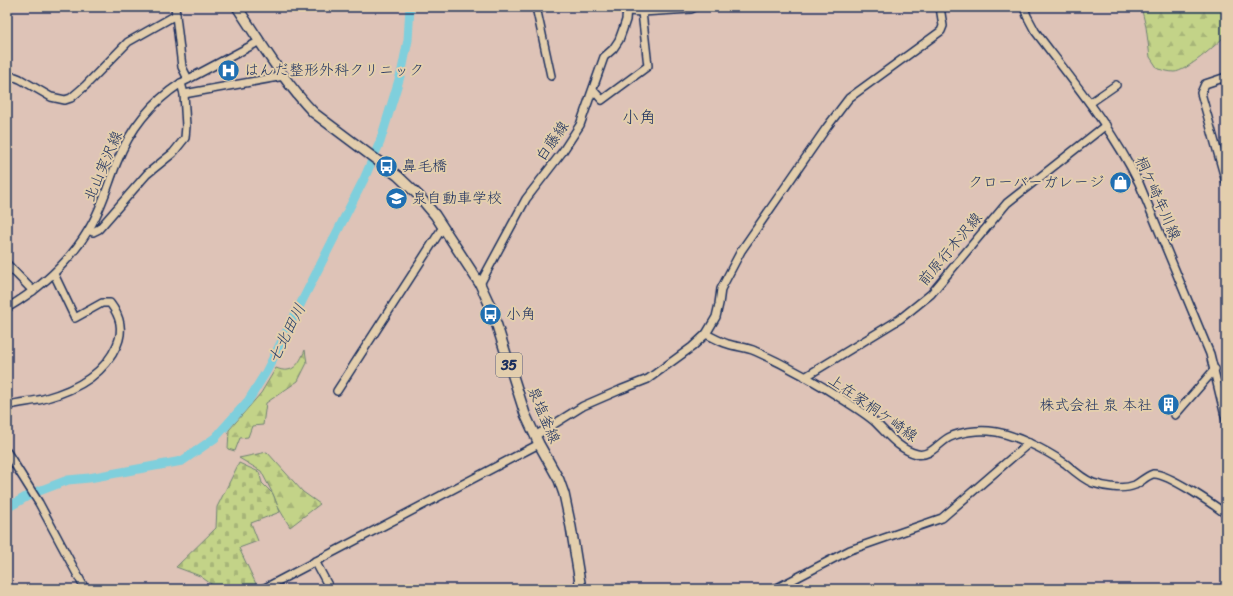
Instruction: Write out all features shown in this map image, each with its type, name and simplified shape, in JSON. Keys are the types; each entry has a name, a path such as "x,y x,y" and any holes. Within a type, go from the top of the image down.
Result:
{"main road":[{"name":"35","path":"237,7 284,76"},
{"name":"泉塩釜線","path":"284,76 314,113 408,184 443,227 480,284 492,310 525,414 537,440 559,480 564,494 572,527 581,589"}],"street":[{"path":"175,7 182,67 188,79"},
{"path":"536,7 551,76"},
{"path":"627,9 642,12 691,9 695,7"},
{"path":"263,589 537,440 583,406 648,380 692,347 706,334 716,317 721,289 741,251 824,132 849,98 941,31 943,26 940,7"},
{"name":"桐ケ崎年川線","path":"1024,7 1035,31 1106,125 1129,162 1204,335 1215,369 1226,420"},
{"name":"白藤線","path":"480,284 526,198 580,125 604,57 613,49 619,40 625,25 627,9"},
{"path":"593,90 602,100 648,66 642,12"},
{"path":"7,79 14,77 20,78 51,97 65,100 71,98 86,86 128,42 176,15"},
{"name":"北山実沢線","path":"7,308 33,291 54,274 89,230 105,196 117,161 134,128 154,104 170,90 181,83 260,41"},
{"path":"184,94 284,76"},
{"path":"1226,77 1205,84 1201,93 1226,182"},
{"path":"89,230 93,232 100,229 147,174 173,153 185,138 186,126 184,94 181,83"},
{"path":"1090,103 1116,84"},
{"name":"前原行木沢線","path":"805,377 900,319 931,294 1007,203 1106,125"},
{"path":"337,391 443,227"},
{"path":"7,264 33,291"},
{"path":"7,406 43,399 81,384 113,354 120,339 120,318 110,303 102,303 75,318 54,274"},
{"name":"上在家桐ケ崎線","path":"706,334 729,344 753,350 805,377 849,403 874,421 894,441 917,454 931,452 946,439 952,436 974,431 989,431 1019,438 1064,463 1093,483 1106,486 1125,487 1134,485 1150,475 1160,474 1206,499 1226,514"},
{"path":"1175,415 1215,369"},
{"path":"775,589 850,550 942,518 1029,443"},
{"path":"7,452 39,503 85,589"},
{"path":"315,562 330,589"}],"green space":[{"path":"1141,7 1226,7 1226,35 1201,57 1179,71 1174,72 1158,69 1150,57 1146,27"},
{"path":"305,350 307,363 298,381 266,403 263,425 252,426 248,437 240,438 235,451 228,449 229,430 261,393 276,368 287,370 295,367"},
{"path":"267,452 303,492 320,504 290,527 278,507 261,471 239,458"},
{"path":"239,463 259,472 262,483 273,494 280,512 251,523 258,541 239,548 257,586 218,589 200,576 176,567 216,528 217,507"}],"waterway":[{"name":"七北田川","path":"7,508 31,494 68,480 89,478 182,461 215,438 248,401 266,372 364,179 380,142 402,70 408,40 410,7"}],"place":[{"name":"はんだ整形外科クリニック","path":"228,70"},
{"name":"鼻毛橋","path":"387,166"},
{"name":"クローバーガレージ","path":"1120,182"},
{"name":"泉自動車学校","path":"396,198"},
{"name":"小角","path":"491,314"},
{"name":"株式会社 泉 本社","path":"1168,405"}],"district":[{"name":"小角","path":"639,117"}]}
